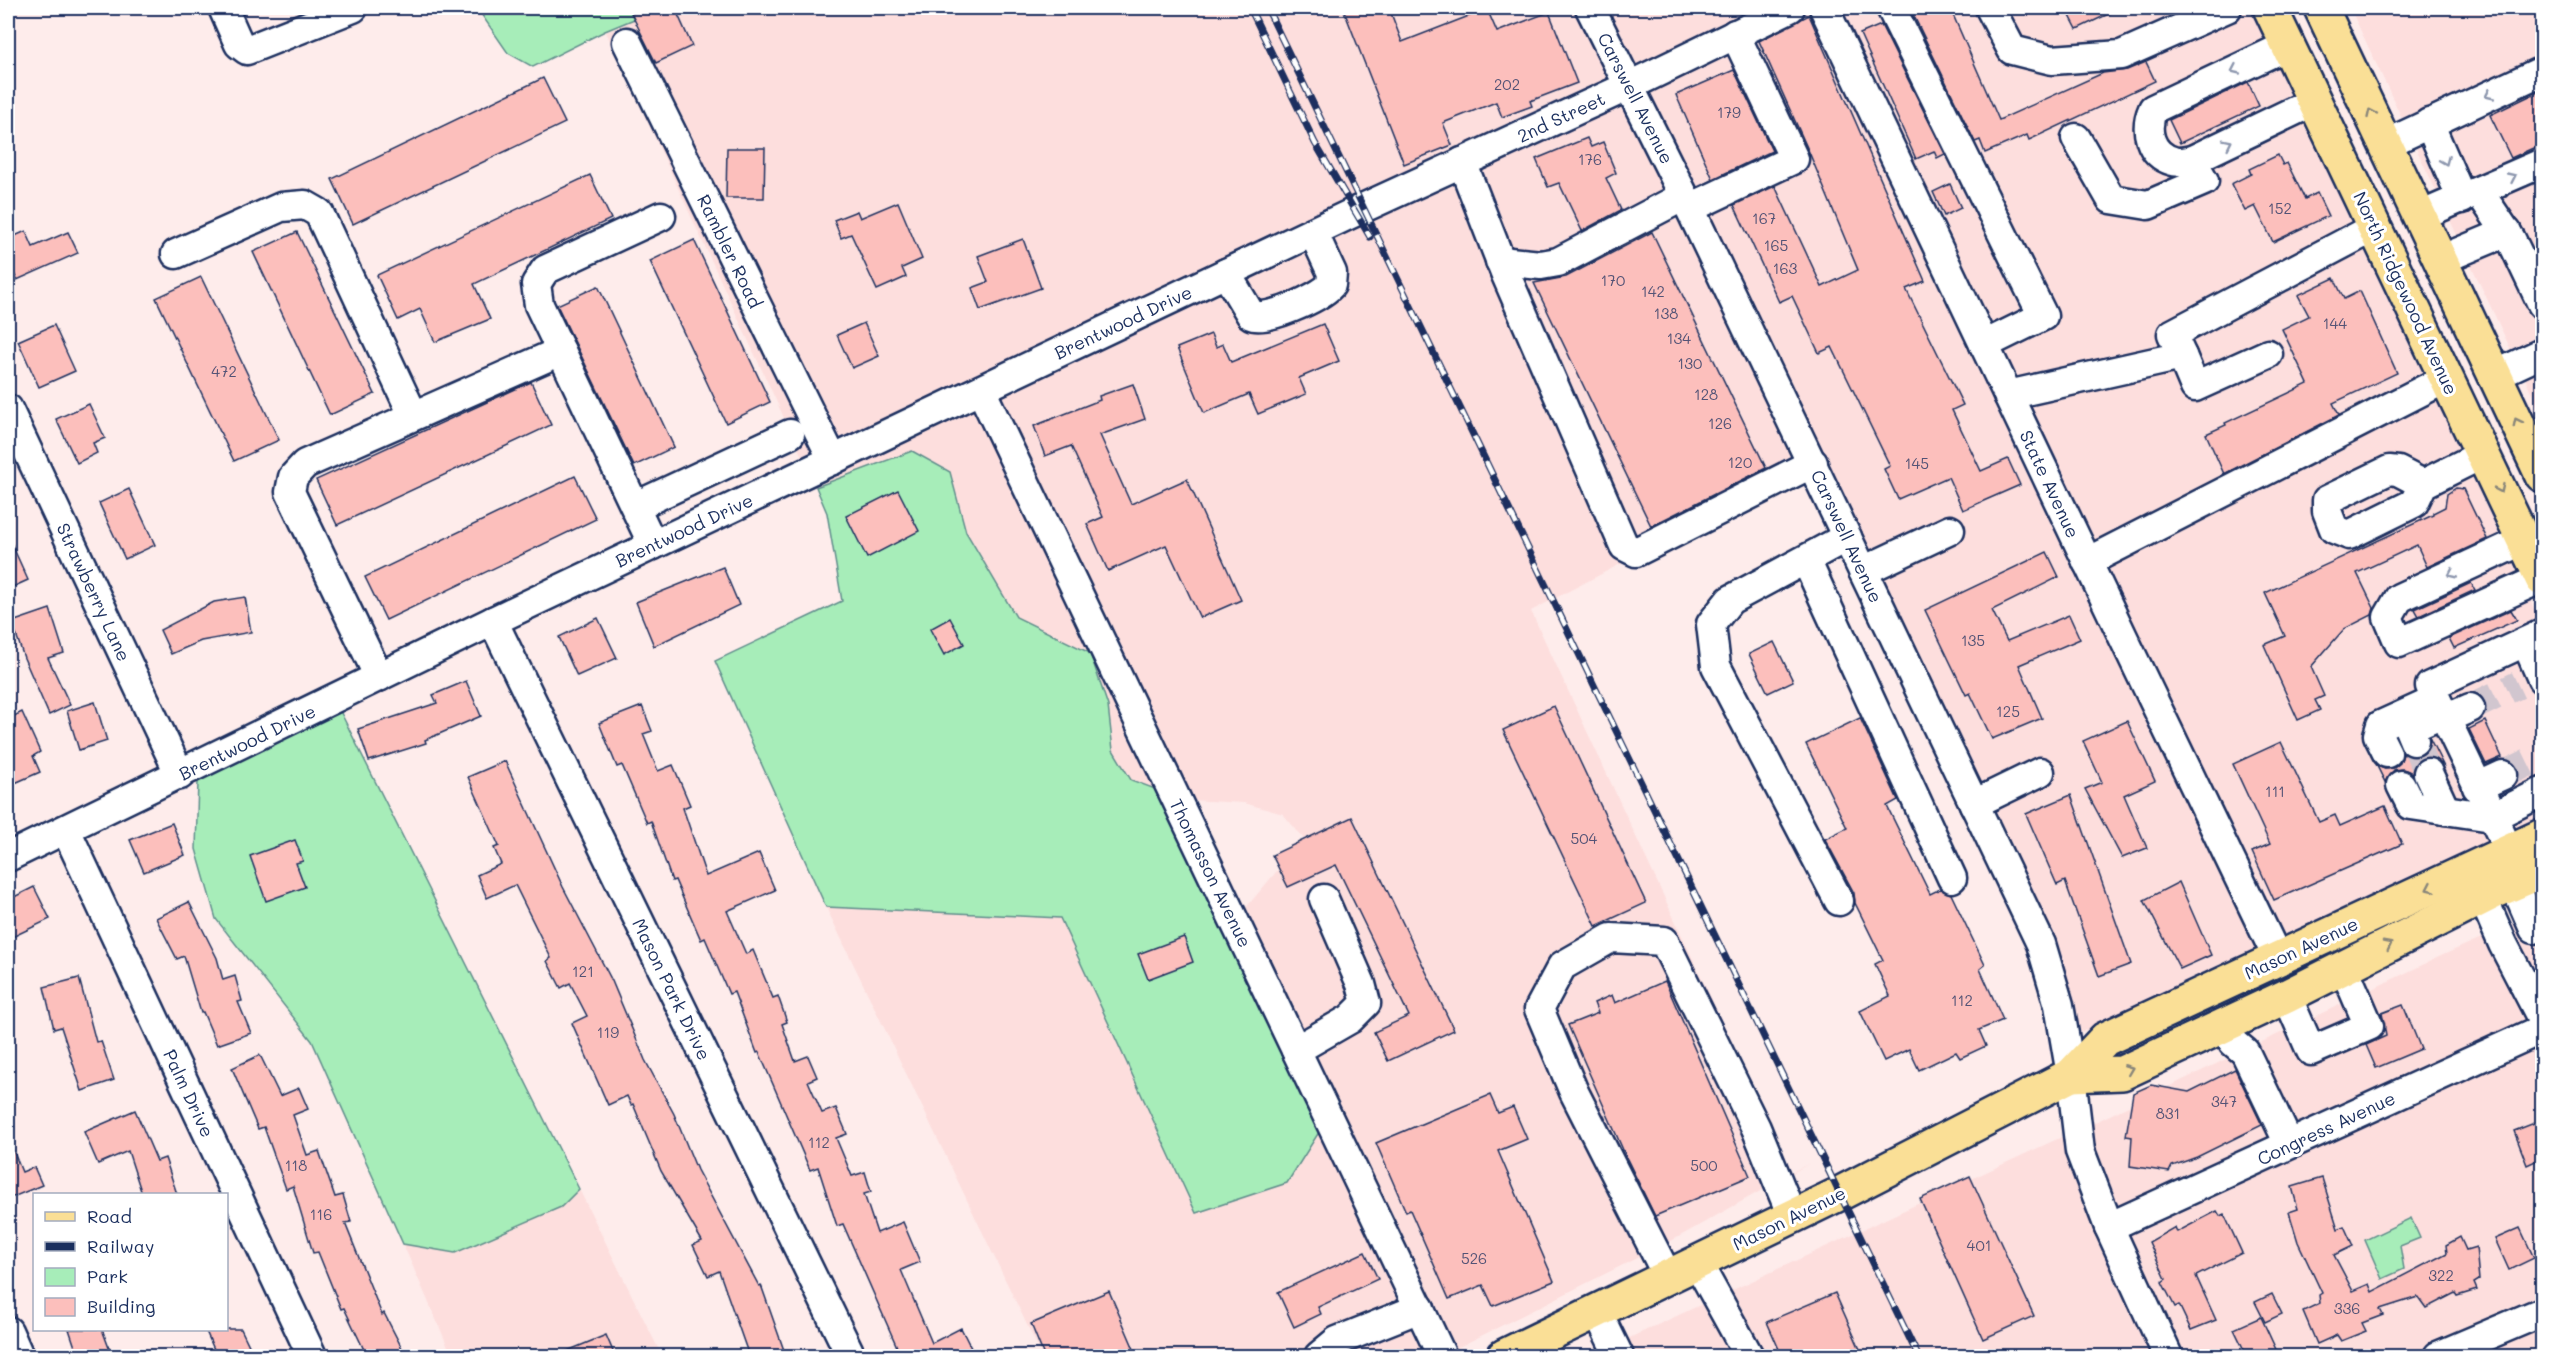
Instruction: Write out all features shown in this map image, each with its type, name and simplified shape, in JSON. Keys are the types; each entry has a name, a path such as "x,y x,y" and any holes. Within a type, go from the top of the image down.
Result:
{"main road":[{"name":"North Ridgewood Avenue","path":"2271,8 2542,578"},
{"path":"2321,8 2542,475"},
{"name":"Mason Avenue","path":"1504,1356 1792,1216 2071,1075 2105,1039 2542,836"},
{"name":"Mason Avenue","path":"2071,1075 2122,1073 2287,996 2528,877"}],"street":[{"path":"223,8 239,44 247,50 353,8"},
{"name":"Carswell Avenue","path":"1590,8 1631,85 2041,944 2059,1005 2071,1075 2080,1151 2109,1227 2168,1356"},
{"name":"2nd Street","path":"1363,208 1631,85 1790,8"},
{"name":"State Avenue","path":"1824,8 2278,959"},
{"path":"1891,8 2043,316 1984,345"},
{"path":"1990,8 2012,50 2052,60 2121,55 2227,8"},
{"path":"1500,261 1541,265 1558,262 1687,202 1794,159 1735,34"},
{"name":"Rambler Road","path":"627,42 833,460"},
{"path":"2288,45 2153,109 2147,123 2149,139 2157,152 2174,162 2192,160 2315,101"},
{"path":"2386,144 2542,71"},
{"path":"2429,123 2471,196 2507,232 2542,304"},
{"path":"2076,138 2111,200 2148,205 2204,181 2192,160"},
{"path":"1462,162 1500,261 1624,546 1636,552 1813,464"},
{"path":"2420,216 2471,196 2542,163"},
{"path":"176,254 280,207 305,204 319,213 413,415"},
{"name":"Brentwood Drive","path":"8,857 493,621 1363,208"},
{"path":"653,545 539,305 536,284 545,270 661,216"},
{"path":"2268,354 2195,387 2172,334 2375,226"},
{"path":"1226,273 1251,315 1264,318 1289,308 1331,285 1332,273 1312,232"},
{"path":"2440,260 2507,232"},
{"path":"379,677 290,492 293,477 305,464 561,351"},
{"path":"2495,375 2542,353"},
{"path":"2008,395 2182,356"},
{"path":"2087,562 2447,378"},
{"name":"Thomasson Avenue","path":"981,390 1443,1356"},
{"name":"Strawberry Lane","path":"8,409 180,775"},
{"path":"636,506 790,434"},
{"path":"2422,484 2483,454"},
{"path":"1863,571 1950,530"},
{"path":"1839,901 1716,666 1711,624 1730,600 1847,537"},
{"path":"2524,540 2399,598 2388,617 2399,643 2542,578"},
{"path":"1806,560 1952,878"},
{"path":"2481,560 2499,598"},
{"name":"Mason Park Drive","path":"493,621 851,1356"},
{"path":"2509,851 2477,787 2448,710 2430,687 2534,638 2534,680"},
{"path":"2414,741 2409,729 2448,710"},
{"path":"2387,753 2378,735 2381,725 2448,710"},
{"path":"1974,804 2040,772"},
{"path":"2428,773 2445,810"},
{"path":"2477,787 2503,775"},
{"path":"2401,785 2411,805 2492,817 2542,792"},
{"name":"Palm Drive","path":"66,830 312,1356"},
{"path":"2503,944 2538,927 2528,877"},
{"path":"2482,898 2503,944 2533,980 2542,1019"},
{"path":"1296,1050 1350,1019 1366,1003 1361,984 1324,899"},
{"path":"1668,1277 1574,1092 1539,1009 1562,966 1611,939 1664,941 1756,1128 1792,1216"},
{"path":"2287,996 2311,1051 2369,1026 2344,968"},
{"path":"2226,1025 2233,1042 2245,1052 2289,1144"},
{"name":"Congress Avenue","path":"2109,1227 2542,1029"},
{"path":"1697,1262 1749,1356"},
{"path":"1319,1356 1337,1341 1420,1308"},
{"path":"1597,1311 1619,1356"},
{"path":"2438,1356 2542,1312"},
{"path":"8,1331 19,1356"}],"shaded area":[{"path":"661,8 1577,8 1614,79 838,443 631,24 611,37 816,453 803,459 606,32"},
{"path":"1604,8 1760,8 1636,68"},
{"path":"1837,8 2255,8 2542,626 2542,821 2284,941"},
{"path":"2350,8 2542,8 2542,338 2512,352"},
{"path":"1812,11 2262,952 2081,1032 2008,842 1648,92"},
{"path":"1625,102 1801,469 1531,611 1792,1172 1810,1163 1673,1240 1453,1350 1243,911 1304,839 1283,814 1244,803 1190,800 997,396 1285,259 1351,231 1351,228"},
{"path":"2542,367 2542,416 2524,376"},
{"path":"975,407 1158,790 1131,780 1113,750 1108,706 1090,653 1016,617 966,532 950,472 912,451 816,487 814,483"},
{"path":"826,907 1060,918 1196,1213 1321,1129 1429,1356 1042,1356"},
{"path":"2542,911 2542,1014 2115,1209 2091,1148 2089,1125 2443,955"},
{"path":"2542,1043 2542,1297 2404,1356 2181,1356 2126,1234"},
{"path":"2066,1135 2154,1356 1632,1356 1625,1340"},
{"path":"579,1189 662,1356 452,1356 403,1244 455,1253 561,1207"},
{"path":"2542,1326 2542,1356 2472,1356"}],"green space":[{"path":"477,8 661,8 605,31 533,67 508,53"},
{"path":"912,451 950,472 966,532 1016,617 1090,653 1108,706 1113,750 1131,780 1158,790 1321,1129 1287,1183 1196,1213 1060,918 826,907 715,661 842,601 827,513 816,487"},
{"path":"340,711 579,1189 561,1207 455,1253 403,1244 312,1041 216,919 196,849 198,781"},
{"path":"2411,1218 2420,1238 2400,1246 2404,1269 2382,1279 2365,1240"}],"building":[{"path":"644,8 675,8 692,46 656,63 631,13"},
{"path":"1343,8 1389,8 1402,42 1487,9 1497,32 1549,12 1577,83 1530,101 1532,106 1502,117 1496,102 1443,123 1452,145 1404,164"},
{"path":"1950,8 1999,120 2103,73 2127,70 2146,62 2155,81 2029,140 2027,135 1985,153 1980,140 1975,142 1911,10"},
{"path":"2066,8 2121,8 2077,29"},
{"path":"1809,15 1925,281 1906,289 1963,405 1952,410 1981,471 2008,459 2020,485 1963,510 1948,477 1898,499 1884,469 1890,466 1832,347 1819,353 1792,296 1779,302 1734,205 1775,186 1822,287 1858,270 1809,152 1759,41"},
{"path":"1881,25 1945,154 1937,158 1934,151 1916,159 1860,34"},
{"path":"1734,70 1772,151 1713,179 1676,95"},
{"path":"543,78 565,123 353,224 332,179"},
{"path":"2248,82 2259,106 2180,143 2169,120"},
{"path":"2542,90 2542,144 2511,158 2490,115"},
{"path":"1587,138 1591,147 1603,142 1616,173 1606,178 1621,210 1582,231 1559,183 1548,187 1536,159"},
{"path":"727,148 765,148 764,198 726,198"},
{"path":"2278,155 2283,165 2287,163 2305,199 2317,193 2328,216 2273,242 2255,206 2245,211 2231,184 2251,174 2249,169"},
{"path":"590,175 611,219 474,284 490,319 435,342 420,309 398,320 377,275"},
{"path":"1950,184 1961,208 1944,216 1933,192"},
{"path":"898,202 922,259 902,268 906,277 877,290 851,234 841,238 834,220 857,211 860,218"},
{"path":"26,231 33,247 68,232 78,253 17,280 8,259 8,239"},
{"path":"297,232 375,394 330,415 253,252"},
{"path":"1652,232 1766,468 1651,526 1534,283 1566,277"},
{"path":"1023,239 1041,288 980,310 972,288 988,282 978,256"},
{"path":"694,240 770,402 726,423 650,261"},
{"path":"201,277 279,440 234,461 156,298"},
{"path":"2334,278 2344,299 2360,291 2397,373 2333,403 2339,415 2224,474 2206,434 2308,384 2282,329 2309,316 2298,295"},
{"path":"598,286 674,447 634,466 557,305"},
{"path":"864,323 879,356 852,368 837,335"},
{"path":"1323,324 1339,361 1299,378 1306,394 1258,414 1249,394 1204,413 1177,348 1211,334 1216,347 1223,344 1231,362"},
{"path":"54,325 75,371 39,387 18,341"},
{"path":"531,382 551,425 337,525 316,480"},
{"path":"1133,384 1145,419 1100,435 1131,504 1187,479 1241,600 1200,618 1166,545 1108,571 1087,524 1103,517 1071,446 1045,456 1034,426 1100,400 1099,396"},
{"path":"89,404 105,438 93,443 97,453 77,463 56,419"},
{"path":"575,476 596,519 386,620 365,577"},
{"path":"2456,488 2463,489 2487,539 2427,567 2417,545 2357,573 2374,608 2372,615 2344,629 2311,667 2324,696 2315,700 2320,710 2298,720 2264,645 2285,636 2265,593 2433,515 2445,507 2447,494"},
{"path":"129,489 155,545 125,559 99,503"},
{"path":"898,490 919,531 867,558 846,516"},
{"path":"8,536 28,580 8,589"},
{"path":"2047,552 2059,577 1992,610 2007,641 2069,615 2080,639 2019,665 2042,718 1992,739 1970,693 1966,695 1925,610"},
{"path":"723,567 739,605 654,646 636,602"},
{"path":"2471,583 2475,590 2419,616 2415,609"},
{"path":"245,597 251,632 201,641 171,654 160,630 214,602"},
{"path":"50,609 64,653 48,658 70,705 49,715 24,658 12,622"},
{"path":"2511,610 2517,620 2454,648 2449,638"},
{"path":"598,618 617,658 577,676 559,637"},
{"path":"950,618 964,644 944,655 930,629"},
{"path":"1774,642 1793,681 1768,693 1749,654"},
{"path":"466,681 481,716 425,740 426,743 369,761 358,729 437,703 433,695"},
{"path":"95,702 107,741 79,750 67,711"},
{"path":"642,706 652,731 643,734 658,771 673,765 690,805 683,808 706,876 759,853 775,890 727,911 746,954 753,950 773,998 778,996 787,1022 782,1024 795,1061 808,1056 817,1077 808,1081 822,1113 836,1108 847,1134 836,1138 852,1176 865,1172 871,1192 864,1194 877,1233 903,1222 920,1262 901,1270 932,1343 961,1328 975,1356 901,1356 843,1224 837,1226 818,1167 810,1170 759,1052 757,1053 734,992 729,994 705,938 701,940 675,880 672,881 651,821 647,823 622,765 617,767 599,723"},
{"path":"1554,706 1646,903 1596,926 1503,730"},
{"path":"22,712 40,752 33,756 40,772 8,786 8,719"},
{"path":"1860,718 1898,800 1887,806 1930,894 1940,889 1951,894 1985,965 1980,969 2003,1020 1979,1030 1986,1046 1960,1058 1956,1052 1919,1070 1909,1049 1884,1061 1860,1011 1890,996 1875,964 1883,960 1855,903 1854,893 1825,839 1847,828 1806,744"},
{"path":"2127,721 2155,781 2124,795 2147,848 2122,858 2085,789 2102,782 2083,741"},
{"path":"2485,721 2502,757 2486,764 2469,729"},
{"path":"2430,739 2443,765 2430,757 2422,758 2414,764 2412,773 2403,769 2394,770 2385,782 2377,766 2385,769 2394,768 2400,763 2403,754 2411,757 2421,756 2427,751"},
{"path":"2281,742 2319,822 2335,815 2340,826 2385,806 2402,844 2274,900 2252,852 2270,844 2233,764"},
{"path":"505,761 563,887 612,981 645,1060 674,1114 697,1170 759,1286 761,1285 786,1356 749,1356 719,1271 708,1276 693,1245 702,1241 661,1171 633,1104 631,1105 627,1096 608,1105 572,1023 587,1016 570,983 561,988 547,961 551,958 515,885 487,898 477,875 501,864 494,848 499,846 468,777"},
{"path":"2071,795 2131,964 2099,976 2065,881 2057,885 2026,814"},
{"path":"1352,817 1454,1030 1388,1061 1374,1032 1409,1016 1336,865 1288,887 1272,855"},
{"path":"172,823 185,855 144,872 130,840"},
{"path":"295,840 303,861 296,863 305,887 266,901 250,856"},
{"path":"2179,882 2211,955 2180,969 2144,900"},
{"path":"34,887 50,919 8,939 8,900"},
{"path":"189,902 217,958 223,980 235,976 242,1001 238,1002 251,1033 217,1045 203,1012 201,1013 184,956 177,959 156,918"},
{"path":"1184,937 1193,962 1148,979 1138,954"},
{"path":"79,978 96,1042 101,1041 114,1080 82,1091 61,1027 54,1029 44,987"},
{"path":"1665,981 1750,1176 1655,1216 1627,1159 1568,1025 1598,1013 1594,1003 1612,995 1615,1003"},
{"path":"2403,1005 2421,1049 2376,1068 2366,1045 2386,1036 2382,1013"},
{"path":"260,1055 280,1096 299,1088 308,1109 293,1115 307,1155 319,1151 335,1197 343,1195 351,1222 345,1223 382,1315 384,1313 406,1356 367,1356 344,1308 341,1309 318,1252 313,1253 293,1186 286,1189 264,1127 258,1129 232,1068"},
{"path":"2235,1069 2262,1125 2197,1157 2172,1166 2169,1172 2130,1166 2132,1137 2126,1136 2133,1093 2151,1085 2189,1092"},
{"path":"1490,1095 1498,1113 1513,1107 1527,1139 1498,1151 1554,1281 1493,1306 1483,1285 1449,1299 1410,1210 1406,1212 1376,1143"},
{"path":"135,1110 157,1161 165,1158 177,1193 142,1193 128,1151 98,1164 84,1132"},
{"path":"2542,1120 2542,1158 2527,1165 2514,1131"},
{"path":"8,1138 22,1172 34,1167 42,1185 8,1199"},
{"path":"1970,1176 2034,1316 1983,1339 1920,1199"},
{"path":"2322,1178 2338,1229 2344,1226 2353,1246 2334,1255 2353,1291 2369,1284 2372,1292 2447,1253 2446,1245 2460,1237 2466,1250 2476,1247 2479,1280 2474,1283 2477,1290 2457,1296 2455,1293 2426,1308 2418,1297 2380,1309 2383,1315 2362,1323 2366,1331 2341,1341 2337,1335 2317,1344 2303,1311 2320,1303 2319,1295 2322,1293 2298,1242 2289,1212 2298,1209 2292,1187"},
{"path":"2217,1211 2220,1216 2224,1214 2242,1253 2196,1276 2216,1320 2191,1330 2179,1305 2175,1307 2162,1282 2166,1279 2149,1242 2175,1227 2177,1232"},
{"path":"2520,1228 2534,1258 2509,1270 2495,1239"},
{"path":"1365,1252 1378,1279 1318,1307 1321,1314 1294,1327 1278,1292"},
{"path":"1109,1291 1137,1356 1044,1356 1031,1324"},
{"path":"1835,1293 1863,1356 1782,1356 1767,1322"},
{"path":"2272,1294 2282,1314 2265,1322 2255,1302"},
{"path":"2261,1317 2279,1356 2247,1356 2234,1329"},
{"path":"241,1329 254,1356 217,1356 206,1331"},
{"path":"70,1331 103,1331 112,1356 78,1356"},
{"path":"606,1335 615,1356 555,1356"}],"tunnel":[{"path":"2470,708 2518,685"},
{"path":"2414,741 2428,773"},
{"path":"2503,775 2542,756"}],"railway":[{"path":"1250,8 1315,143 1370,237"},
{"path":"1267,8 1918,1356"}]}
